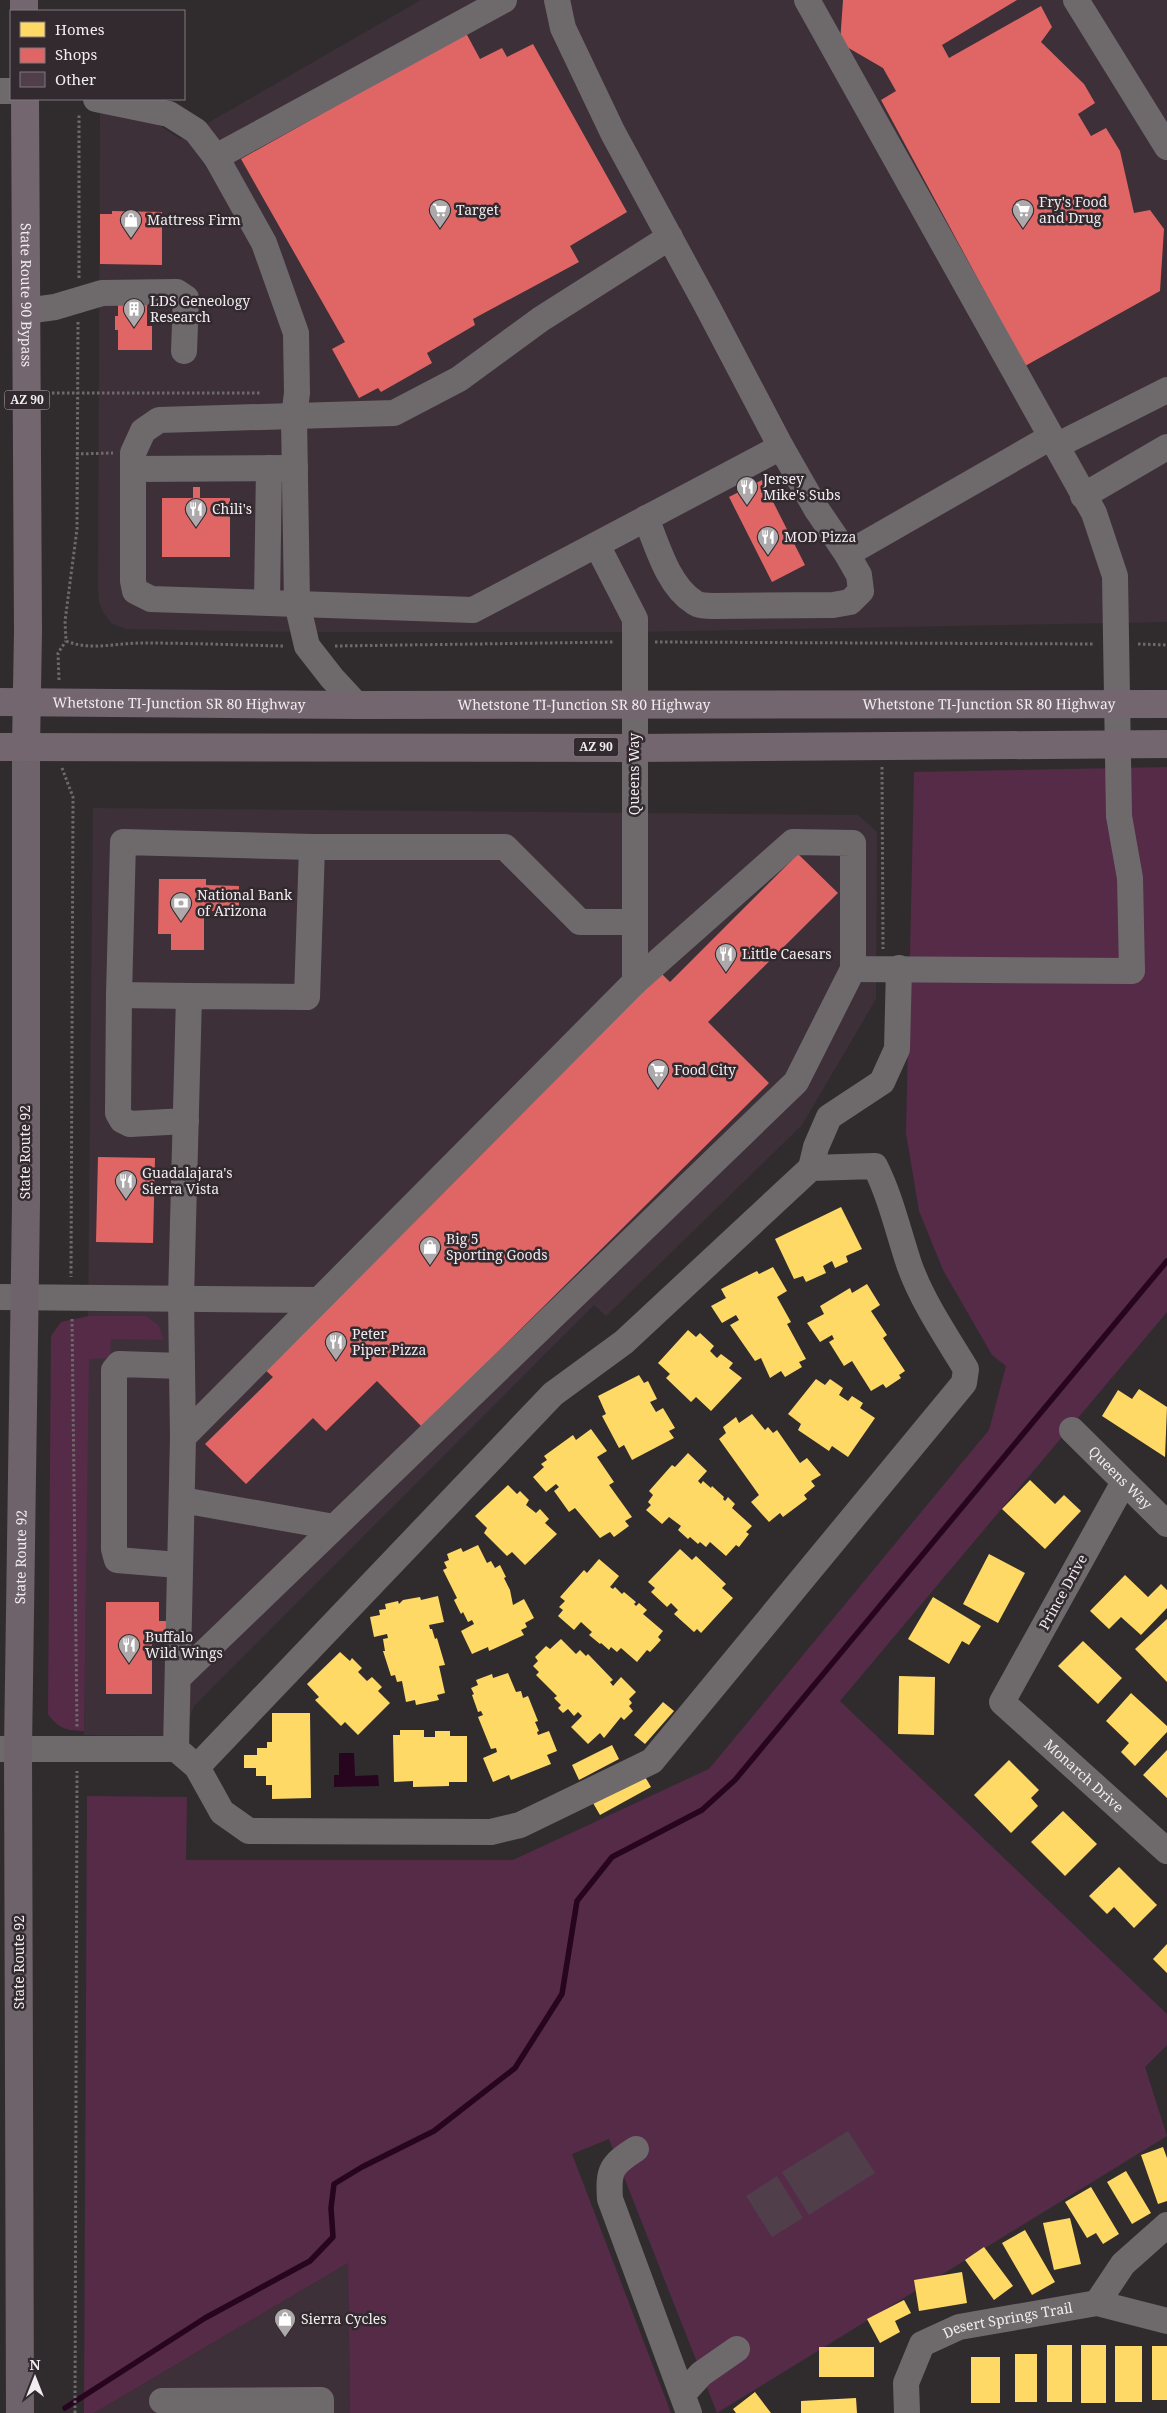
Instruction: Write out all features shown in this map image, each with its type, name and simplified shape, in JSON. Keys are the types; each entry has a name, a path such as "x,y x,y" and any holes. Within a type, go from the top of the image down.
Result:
{"highway":[{"name":"State Route 90 Bypass","path":"13,701 26,393 25,100"},
{"name":"Whetstone TI-Junction SR 80 Highway","path":"13,701 357,705 1117,702 1167,704"},
{"name":"State Route 92","path":"13,701 13,746"},
{"name":"AZ 90","path":"13,746 634,748 1167,744"}],"main road":[{"name":"State Route 92","path":"13,746 26,1174 12,1297 9,1749 20,2413"},
{"path":"0,2179 3,2195 3,2326 20,2353"}],"street":[{"path":"216,158 504,0"},
{"path":"557,0 563,28 612,133 670,237 781,447 817,510 859,575 861,591 850,602 834,605 713,606 696,604 682,593 665,564 646,518"},
{"path":"807,0 1094,513 1116,576 1119,816 1130,878 1132,970 853,969"},
{"path":"1076,0 1167,147"},
{"path":"88,104 169,114 196,131 216,158 264,243 286,300 296,333 297,603 307,646 357,705"},
{"path":"670,237 541,319 459,379 394,413 295,405 160,420 143,431 133,461 133,581 135,591 151,599 473,610 781,447"},
{"path":"26,311 55,307 102,293 177,292 186,298 184,351"},
{"path":"847,554 1053,442 1167,390"},
{"path":"1083,496 1167,447"},
{"path":"133,461 295,468"},
{"path":"267,602 269,468"},
{"name":"Queens Way","path":"597,545 634,619 634,982"},
{"path":"186,1121 130,1124 122,1120 118,1113 123,842 312,848 505,848 580,922 634,922"},
{"path":"178,1678 796,1082 853,969 853,843 793,842 634,982 183,1437"},
{"path":"119,995 307,997 312,848"},
{"path":"197,1767 553,1394 624,1342 811,1168 816,1147 829,1117 882,1082 897,1049 891,968"},
{"path":"176,1748 178,1565 183,1437 181,1298 189,996"},
{"path":"9,1749 176,1748 197,1767 222,1812 249,1832 491,1832 520,1825 652,1761 964,1383 966,1369 935,1317 910,1266 887,1189 875,1166 811,1168"},
{"path":"12,1297 319,1300"},
{"path":"178,1565 117,1560 114,1549 114,1370 119,1364 182,1366"},
{"name":"Queens Way","path":"1072,1430 1167,1524"},
{"name":"Prince Drive","path":"1002,1702 1124,1482"},
{"path":"182,1500 334,1527"},
{"name":"Monarch Drive","path":"1002,1702 1167,1851"},
{"path":"636,2149 618,2160 608,2176 610,2199 686,2404"},
{"path":"1097,2303 1123,2264 1167,2225"},
{"name":"Desert Springs Trail","path":"906,2413 906,2382 922,2344 959,2327 1097,2303 1167,2321"},
{"path":"686,2404 701,2374 737,2349"},
{"path":"162,2401 321,2400 321,2413"}],"path":[{"path":"88,104 78,300 77,529 64,621 66,641 76,645 97,646 140,643 307,646 635,642 1167,645"},
{"path":"26,393 77,392 295,405"},
{"path":"76,454 133,461"},
{"path":"882,747 891,968"},
{"path":"73,797 71,1299 77,1749 75,2413"}],"shaded area":[{"path":"421,0 1167,0 1167,622 635,632 304,632 126,629 111,623 99,602 98,590 100,110 153,121 180,139"},
{"path":"1167,767 1167,1312 840,1701 1167,2014 1167,2045 1145,2067 1167,2136 717,2413 609,2139 572,2154 671,2413 350,2413 348,2263 94,2413 84,2413 87,1796 187,1797 186,1860 513,1860 709,1769 989,1430 1006,1366 992,1355 943,1270 919,1211 906,1133 914,772"},
{"path":"93,808 858,815 877,832 876,999 802,1125 606,1316 594,1305 194,1706 183,1736 84,1735"},
{"path":"89,1316 146,1316 158,1325 164,1340 111,1339 110,1358 89,1359 84,1731 63,1728 55,1723 48,1714 51,1336 61,1322"},
{"path":"339,1753 354,1753 355,1776 378,1775 379,1786 334,1787 334,1775 339,1775"},
{"name":"Sierra Cycles","path":"348,2263 350,2413 94,2413"}],"building: Homes":[{"path":"841,1207 862,1249 846,1256 848,1262 835,1268 832,1261 823,1266 826,1273 806,1282 803,1276 794,1279 775,1239"},
{"path":"773,1267 787,1291 777,1297 791,1322 787,1324 806,1359 799,1362 802,1367 785,1377 781,1371 770,1378 761,1358 755,1361 730,1325 739,1320 736,1315 722,1323 711,1306 726,1298 721,1289 757,1271 759,1274"},
{"path":"867,1284 880,1305 871,1311 887,1335 883,1338 905,1371 899,1375 901,1378 886,1388 883,1384 871,1391 852,1361 844,1366 829,1342 834,1339 832,1335 820,1342 807,1323 824,1314 820,1306 850,1288 852,1293"},
{"path":"688,1330 696,1337 700,1333 714,1346 710,1351 717,1358 721,1354 733,1363 729,1368 742,1378 711,1411 696,1397 691,1402 666,1378 670,1374 658,1363"},
{"path":"639,1375 644,1383 648,1381 657,1399 650,1402 656,1412 663,1408 675,1428 669,1431 674,1438 632,1460 624,1445 619,1448 602,1416 606,1414 598,1396"},
{"path":"816,1379 825,1385 830,1379 843,1388 839,1395 848,1401 852,1396 863,1403 860,1408 875,1418 848,1457 832,1446 829,1451 798,1430 801,1424 788,1414"},
{"path":"1139,1389 1167,1407 1165,1457 1102,1416 1118,1390 1132,1399"},
{"path":"752,1414 765,1430 768,1427 773,1433 777,1430 800,1463 807,1458 821,1475 811,1481 815,1486 804,1495 807,1499 783,1517 780,1513 769,1522 751,1502 759,1495 719,1439 726,1433 723,1427 736,1417 739,1423"},
{"path":"591,1429 607,1451 597,1457 614,1482 609,1485 632,1517 625,1521 629,1526 614,1537 610,1532 600,1538 575,1508 569,1512 554,1491 559,1487 556,1484 546,1492 533,1477 544,1467 541,1464 547,1460 544,1456 573,1435 576,1440"},
{"path":"688,1453 707,1471 698,1481 701,1484 703,1481 711,1488 712,1486 724,1497 725,1501 728,1497 735,1504 732,1508 752,1526 746,1532 749,1534 739,1547 736,1545 726,1556 710,1542 706,1547 700,1542 698,1544 690,1537 688,1539 678,1530 681,1526 669,1517 662,1524 646,1510 651,1505 648,1502 653,1495 649,1491 672,1465 675,1467"},
{"path":"1030,1480 1055,1504 1064,1495 1081,1511 1045,1549 1002,1509"},
{"path":"508,1485 517,1494 520,1491 529,1500 526,1505 536,1513 540,1509 549,1519 545,1523 557,1534 525,1565 512,1552 507,1556 484,1533 487,1528 475,1516"},
{"path":"478,1545 487,1563 491,1561 495,1568 500,1565 506,1577 504,1578 510,1590 513,1605 524,1599 534,1618 525,1623 527,1627 521,1630 524,1635 489,1651 488,1647 472,1654 461,1631 474,1624 472,1620 468,1622 463,1612 461,1614 454,1600 457,1598 443,1570 447,1568 444,1562 449,1560 447,1554 461,1548 463,1552"},
{"path":"680,1549 692,1560 696,1556 726,1584 722,1588 733,1598 701,1633 697,1629 694,1632 674,1614 678,1610 671,1603 667,1607 651,1592 655,1588 648,1582"},
{"path":"989,1554 1025,1573 998,1623 963,1604"},
{"path":"599,1559 619,1576 610,1587 613,1589 615,1587 622,1594 624,1592 636,1602 634,1604 636,1606 639,1603 647,1610 643,1614 663,1631 658,1637 661,1640 650,1652 647,1650 637,1662 621,1648 617,1652 611,1647 609,1650 600,1644 589,1635 592,1632 581,1622 574,1630 558,1616 563,1610 559,1607 565,1601 560,1597 584,1570 587,1573"},
{"path":"1125,1575 1148,1597 1161,1584 1167,1590 1167,1608 1141,1635 1121,1617 1109,1629 1090,1611"},
{"path":"438,1596 444,1622 429,1625 435,1639 437,1638 445,1665 439,1666 445,1693 437,1695 439,1700 416,1705 415,1700 406,1702 402,1681 397,1682 395,1675 391,1676 383,1651 385,1651 383,1639 388,1638 387,1634 374,1637 370,1617 380,1615 379,1610 386,1609 385,1604 398,1601 399,1604 403,1600 420,1597 421,1600"},
{"path":"933,1597 981,1626 969,1645 962,1641 949,1664 908,1639"},
{"path":"1167,1619 1167,1682 1135,1649"},
{"path":"561,1639 576,1654 580,1650 586,1656 588,1654 613,1680 610,1682 613,1686 621,1677 636,1692 629,1699 632,1703 629,1706 633,1711 624,1720 621,1717 604,1738 600,1733 588,1744 571,1727 582,1716 578,1712 574,1716 568,1709 563,1713 558,1708 561,1705 554,1698 557,1696 536,1675 539,1672 533,1666 538,1661 535,1657 546,1646 550,1649"},
{"path":"1083,1641 1122,1678 1098,1704 1058,1666"},
{"path":"340,1652 350,1661 352,1658 362,1668 358,1672 367,1681 372,1677 382,1687 378,1691 390,1703 358,1735 345,1722 341,1726 315,1700 319,1697 307,1684"},
{"path":"508,1673 516,1692 521,1691 523,1698 528,1696 538,1721 535,1722 539,1731 537,1732 538,1735 549,1731 557,1751 547,1755 551,1764 511,1780 509,1775 493,1782 483,1758 497,1752 496,1748 491,1749 478,1717 483,1715 481,1711 478,1712 471,1688 478,1685 476,1680 492,1674 493,1678"},
{"path":"899,1676 935,1677 934,1735 898,1734"},
{"path":"1131,1693 1167,1726 1167,1732 1135,1766 1121,1752 1129,1743 1106,1721"},
{"path":"663,1702 674,1711 645,1744 634,1735"},
{"path":"272,1713 310,1713 311,1798 272,1799 272,1785 266,1785 266,1776 256,1776 256,1768 244,1768 244,1755 257,1755 257,1748 267,1748 267,1742 272,1742"},
{"path":"400,1730 424,1730 424,1737 435,1737 435,1731 450,1731 450,1736 467,1736 467,1782 449,1782 449,1786 413,1787 413,1781 394,1782 393,1735 400,1735"},
{"path":"612,1745 619,1759 579,1780 572,1765"},
{"path":"1167,1750 1167,1798 1143,1775"},
{"path":"1009,1760 1039,1790 1031,1798 1038,1806 1011,1833 974,1795"},
{"path":"644,1775 651,1787 600,1815 593,1803"},
{"path":"1063,1811 1097,1844 1065,1876 1031,1842"},
{"path":"1119,1867 1157,1905 1134,1928 1114,1907 1107,1914 1089,1896"},
{"path":"1167,1944 1167,1973 1153,1959"},
{"path":"1163,2147 1167,2158 1167,2201 1158,2204 1141,2155"},
{"path":"1126,2171 1151,2213 1132,2224 1107,2182"},
{"path":"1091,2187 1119,2234 1103,2244 1096,2233 1087,2238 1065,2202"},
{"path":"1070,2218 1081,2264 1054,2270 1043,2223"},
{"path":"1025,2230 1055,2282 1032,2295 1002,2243"},
{"path":"984,2247 1013,2286 994,2300 965,2260"},
{"path":"962,2272 967,2303 919,2311 914,2280"},
{"path":"904,2300 911,2313 895,2321 900,2332 880,2343 867,2319"},
{"path":"1047,2345 1072,2345 1072,2402 1047,2402"},
{"path":"1081,2345 1106,2345 1106,2403 1081,2403"},
{"path":"1115,2346 1142,2346 1142,2402 1115,2402"},
{"path":"1152,2346 1167,2346 1167,2400 1152,2400"},
{"path":"819,2347 874,2347 874,2377 819,2377"},
{"path":"1015,2354 1037,2354 1037,2402 1015,2402"},
{"path":"971,2357 1000,2357 1000,2403 971,2403"},
{"path":"755,2392 771,2413 736,2413 733,2409"},
{"path":"856,2398 857,2413 801,2413 801,2401"}],"building: Shops":[{"path":"843,0 1017,0 942,45 949,58 1041,6 1052,27 1041,42 1084,84 1095,103 1078,114 1091,136 1106,128 1120,151 1134,213 1150,210 1164,229 1160,291 1025,366 881,100 896,91 883,68 840,43"},
{"name":"Target","path":"466,33 480,59 502,48 507,57 533,44 627,212 570,246 579,262 473,319 475,325 427,353 432,363 381,392 378,388 359,398 332,349 345,342 241,159"},
{"name":"Mattress Firm","path":"112,211 162,212 162,265 100,264 100,214 112,214"},
{"name":"LDS Geneology Research","path":"118,303 147,303 147,326 152,326 152,350 118,350 118,330 115,330 115,316 118,316"},
{"path":"762,480 805,565 772,582 729,497"},
{"name":"Chili's","path":"193,487 200,487 200,498 230,498 230,557 162,557 162,498 193,498"},
{"path":"798,854 838,893 708,1022 769,1083 422,1427 377,1381 326,1431 313,1418 246,1484 205,1444 273,1377 263,1368 661,973 670,982"},
{"name":"National Bank of Arizona","path":"159,879 206,879 206,885 239,886 239,911 204,911 204,950 171,950 171,934 158,934"},
{"name":"Guadalajara's Sierra Vista","path":"98,1157 155,1158 153,1243 96,1242"},
{"name":"Buffalo Wild Wings","path":"106,1602 159,1602 159,1621 168,1621 168,1633 152,1633 152,1694 106,1694"}],"building: Other":[{"path":"848,2131 875,2173 809,2215 782,2172"},
{"path":"777,2176 803,2218 772,2237 746,2196"}],"waterway":[{"path":"65,2408 205,2318 310,2261 333,2237 331,2208 334,2184 362,2167 434,2131 515,2068 562,1994 577,1901 612,1857 702,1810 735,1780 1167,1261"}],"place":[{"name":"Target","path":"440,229"},
{"name":"Fry's Food and Drug","path":"1023,229"},
{"name":"Mattress Firm","path":"131,239"},
{"name":"LDS Geneology Research","path":"134,328"},
{"name":"Jersey Mike's Subs","path":"747,506"},
{"name":"Chili's","path":"196,528"},
{"name":"MOD Pizza","path":"768,556"},
{"name":"National Bank of Arizona","path":"181,922"},
{"name":"Little Caesars","path":"726,973"},
{"name":"Food City","path":"658,1089"},
{"name":"Guadalajara's Sierra Vista","path":"126,1200"},
{"name":"Big 5 Sporting Goods","path":"430,1266"},
{"name":"Peter Piper Pizza","path":"336,1361"},
{"name":"Buffalo Wild Wings","path":"129,1664"},
{"name":"Sierra Cycles","path":"285,2338"}]}
